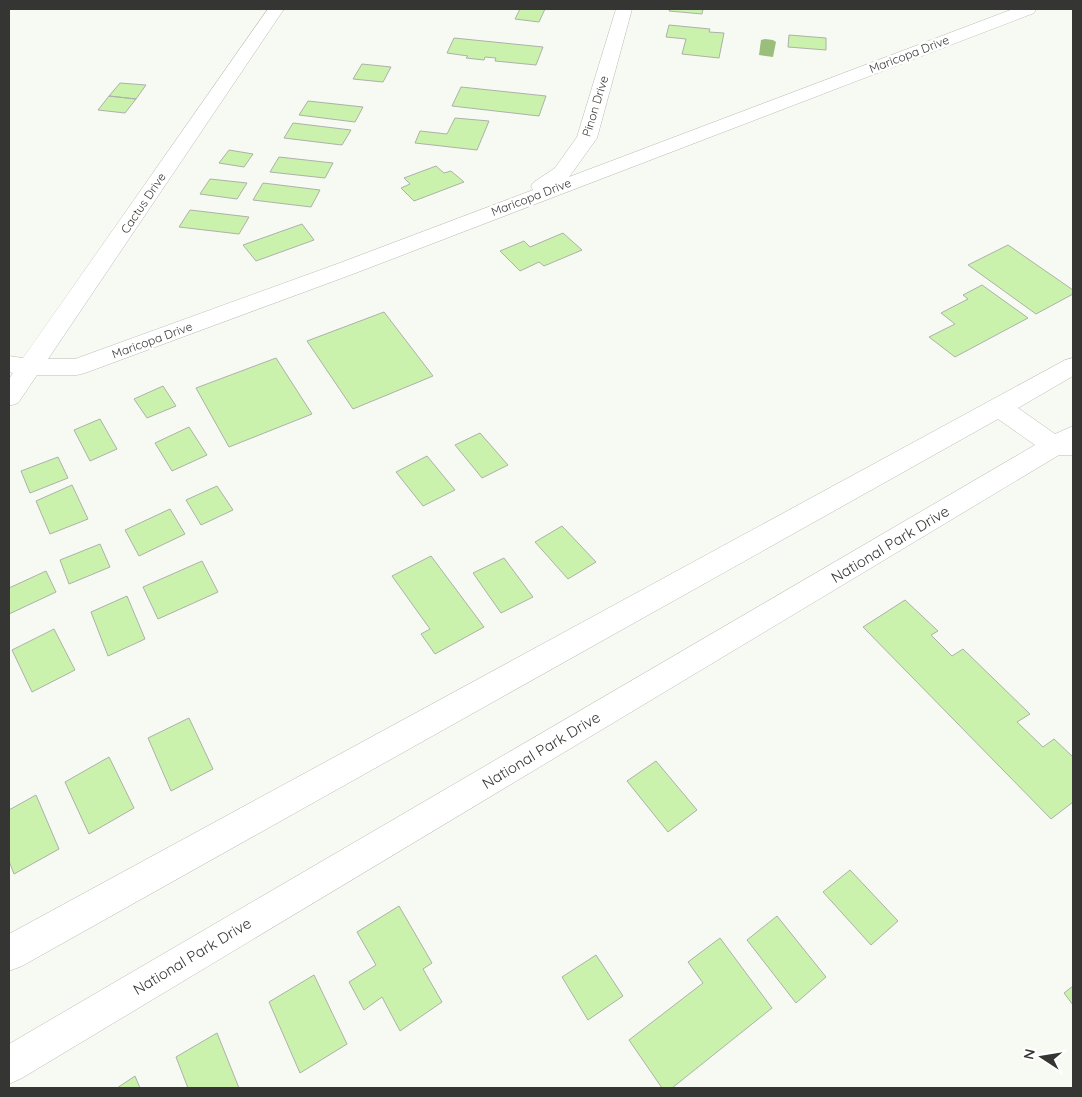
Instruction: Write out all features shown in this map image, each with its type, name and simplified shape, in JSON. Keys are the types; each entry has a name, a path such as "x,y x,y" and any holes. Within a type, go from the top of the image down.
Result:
{"street":[{"name":"Cactus Drive","path":"9,398 19,365 276,9"},
{"name":"Pinon Drive","path":"515,203 562,172 587,138 624,9"},
{"name":"Maricopa Drive","path":"19,365 77,367 345,269 1028,9"},
{"path":"9,953 1073,366"},
{"path":"999,407 1067,442"},
{"name":"National Park Drive","path":"9,1065 1067,442"}],"shaded area":[{"path":"765,39 776,42 773,57 759,55 761,40"}],"building":[{"path":"520,9 545,9 539,22 515,19"},
{"path":"670,9 703,9 702,14 669,11"},
{"path":"669,25 710,29 709,32 724,33 719,58 682,54 686,39 666,37"},
{"path":"789,35 826,38 826,50 788,47"},
{"path":"454,38 543,47 536,65 495,61 496,58 485,57 484,60 447,53"},
{"path":"362,64 391,67 383,82 353,79"},
{"path":"120,83 146,85 136,99 109,96"},
{"path":"461,87 546,96 539,116 452,106"},
{"path":"109,96 136,99 125,113 98,110"},
{"path":"308,101 363,107 355,122 299,115"},
{"path":"455,118 489,121 477,150 415,143 420,131 447,134"},
{"path":"293,123 351,130 342,145 284,138"},
{"path":"229,150 253,154 244,167 219,163"},
{"path":"279,157 333,163 325,178 270,172"},
{"path":"436,166 444,173 451,171 464,182 414,201 401,188 410,184 404,178"},
{"path":"210,179 247,183 237,199 200,194"},
{"path":"263,183 320,190 311,207 253,200"},
{"path":"190,210 249,217 239,234 179,227"},
{"path":"302,224 314,240 256,261 243,245"},
{"path":"563,233 582,250 544,266 539,262 520,271 500,251 524,241 530,247"},
{"path":"1008,245 1073,290 1073,294 1036,314 968,265"},
{"path":"982,285 1028,318 955,357 929,337 955,324 941,313 968,299 963,295"},
{"path":"384,312 433,376 353,409 307,341"},
{"path":"276,358 312,414 229,447 196,388"},
{"path":"163,386 176,406 147,418 134,399"},
{"path":"100,419 117,449 90,461 74,430"},
{"path":"189,427 207,455 172,471 155,443"},
{"path":"480,433 508,465 482,478 455,445"},
{"path":"427,456 455,490 423,506 396,472"},
{"path":"58,457 68,478 30,493 21,471"},
{"path":"72,485 88,519 50,534 36,501"},
{"path":"217,486 233,510 201,525 186,500"},
{"path":"170,509 185,534 139,556 125,530"},
{"path":"562,526 596,562 568,579 535,542"},
{"path":"100,544 110,567 69,584 60,560"},
{"path":"431,556 484,627 435,654 421,634 430,629 392,576"},
{"path":"504,558 533,597 501,613 473,573"},
{"path":"202,561 218,592 158,619 143,587"},
{"path":"46,571 56,592 9,614 9,588"},
{"path":"127,596 145,639 108,656 91,612"},
{"path":"905,600 938,631 931,635 952,656 963,649 1030,714 1017,722 1043,747 1054,739 1073,757 1073,802 1051,819 863,627"},
{"path":"54,629 75,670 32,692 12,650"},
{"path":"189,718 213,769 171,791 148,738"},
{"path":"109,757 134,808 89,834 65,782"},
{"path":"656,761 697,810 668,832 627,781"},
{"path":"36,795 59,849 14,874 9,861 9,810"},
{"path":"850,870 898,921 871,945 823,892"},
{"path":"399,906 432,963 423,969 442,1002 400,1031 382,997 364,1010 349,982 376,965 357,932"},
{"path":"777,916 826,977 796,1003 747,940"},
{"path":"720,938 772,1008 672,1088 662,1088 629,1040 703,983 688,962"},
{"path":"596,955 623,996 588,1020 562,977"},
{"path":"314,975 347,1044 300,1073 269,1002"},
{"path":"1073,986 1073,1005 1064,993"},
{"path":"217,1033 239,1088 188,1088 176,1057"},
{"path":"135,1076 140,1088 117,1088"}]}
